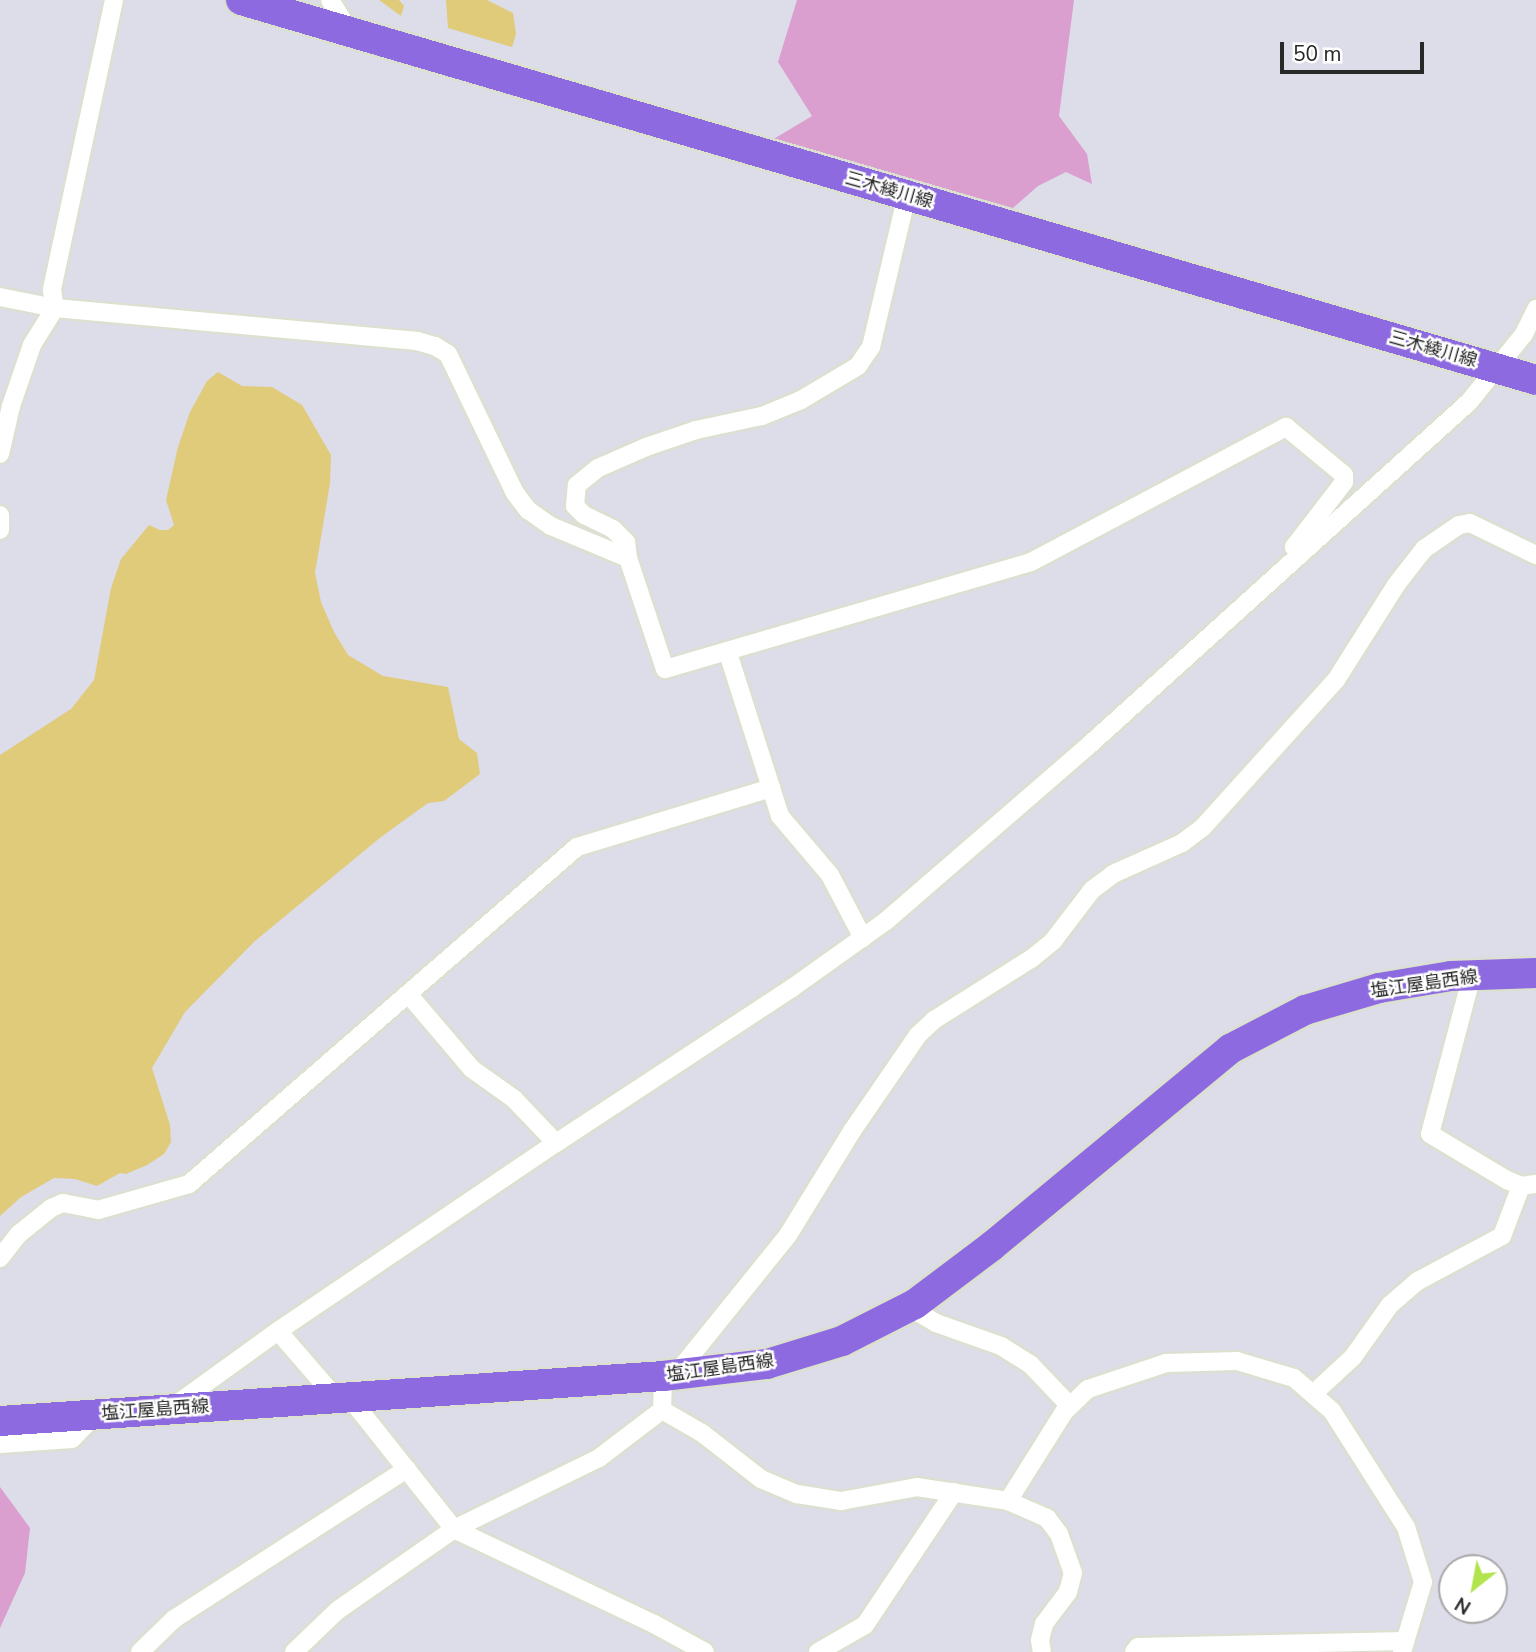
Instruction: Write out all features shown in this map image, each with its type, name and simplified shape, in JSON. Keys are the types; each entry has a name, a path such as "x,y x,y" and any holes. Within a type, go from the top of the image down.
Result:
{"main road":[{"name":"三木綾川線","path":"242,0 1536,380"},
{"name":"塩江屋島西線","path":"0,1421 670,1375 766,1364 842,1341 915,1304 992,1246 1230,1049 1305,1010 1379,988 1472,975 1536,973"}],"street":[{"path":"0,454 6,407 32,345 55,308 52,290 114,0"},
{"path":"330,0 349,31"},
{"path":"907,195 872,347 858,366 801,400 762,416 696,430 646,447 598,468 577,485 575,506 584,515 626,541 628,558 665,669 728,653 1031,562 1286,427 1344,475 1344,482 1294,547 1299,553"},
{"path":"0,297 55,308 417,341 435,346 448,355 515,493 528,510 551,526 628,558"},
{"path":"172,1408 278,1331 863,938 1087,747 1469,402 1524,334 1536,309"},
{"path":"0,515 0,530"},
{"path":"295,1652 338,1611 454,1529 599,1458 662,1410 670,1375 788,1235 852,1131 918,1035 934,1020 1031,959 1053,941 1092,890 1113,874 1182,843 1203,827 1336,680 1396,584 1424,549 1459,525 1470,523 1536,555"},
{"path":"728,653 780,816 830,874 863,938"},
{"path":"0,1258 19,1234 51,1208 63,1203 98,1210 189,1184 577,847 771,788"},
{"path":"1313,1394 1353,1357 1390,1304 1418,1281 1502,1236 1529,1185 1430,1134 1472,975"},
{"path":"409,995 472,1069 514,1099 555,1143"},
{"path":"915,1304 922,1314 936,1323 1001,1346 1030,1364 1070,1406"},
{"path":"278,1331 343,1397 407,1469 454,1529 654,1624 705,1652"},
{"path":"1008,1501 1070,1406 1088,1390 1167,1363 1237,1361 1294,1378 1332,1411 1406,1527 1423,1582 1404,1646 1138,1647 1134,1652"},
{"path":"662,1410 702,1433 761,1479 797,1494 841,1501 918,1487 1008,1501 1047,1518 1059,1534 1073,1573 1068,1592 1044,1624 1040,1640 1042,1652"},
{"path":"0,1444 72,1439 96,1414"},
{"path":"140,1652 174,1619 407,1469"},
{"path":"818,1652 865,1625 954,1492"}],"shaded area":[{"path":"379,0 399,0 404,6 401,16"},
{"path":"446,0 487,0 513,13 516,34 512,47 448,28"},
{"path":"797,0 1074,0 1059,116 1087,154 1092,184 1066,172 1038,186 1013,208 772,140 812,116 778,62"},
{"path":"218,372 242,386 272,387 302,405 331,455 330,483 315,573 321,602 334,632 348,655 383,676 448,687 459,739 477,753 480,774 444,801 428,803 381,837 255,941 185,1012 152,1068 170,1125 171,1142 164,1154 147,1165 126,1174 120,1173 97,1186 75,1179 54,1178 21,1197 0,1216 0,755 71,709 94,680 111,588 121,559 149,525 168,530 174,525 166,500 178,447 190,412 207,381"},
{"path":"0,1487 30,1528 25,1573 0,1628"}]}
